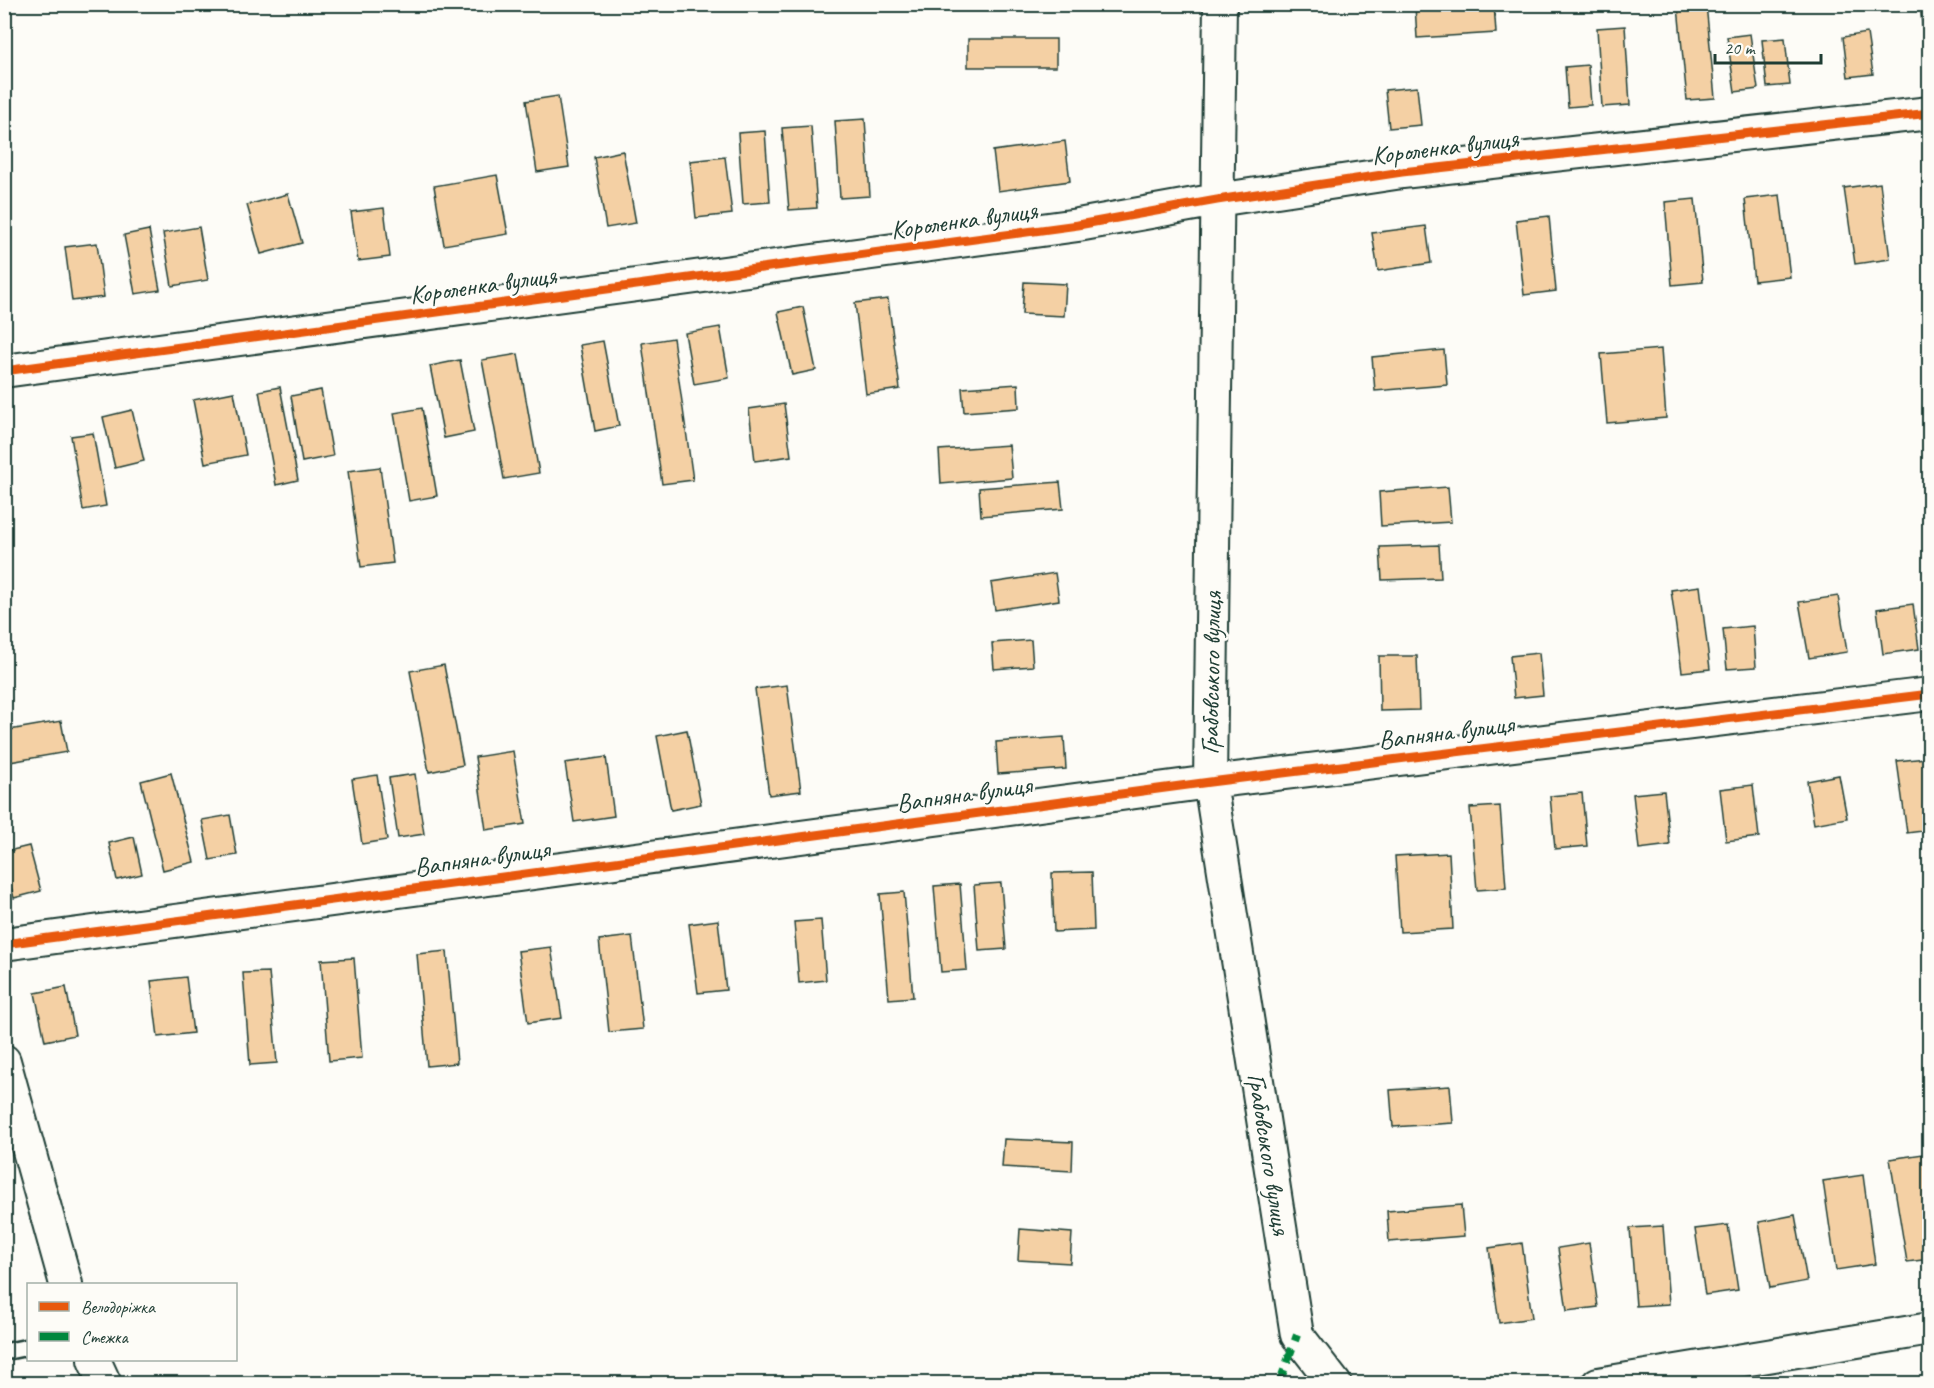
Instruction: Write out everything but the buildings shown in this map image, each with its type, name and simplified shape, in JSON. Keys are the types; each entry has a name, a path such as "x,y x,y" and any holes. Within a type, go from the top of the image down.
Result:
{"street":[{"name":"Грабовського вулиця","path":"1220,4 1210,782 1297,1335 1335,1383"},
{"name":"Короленка вулиця","path":"4,371 1078,225 1217,200 1402,172 1929,113"},
{"name":"Вапняна вулиця","path":"4,944 1210,782 1929,694"},
{"path":"4,1060 12,1113 66,1283"},
{"path":"1598,1383 1929,1329"},
{"path":"95,1361 105,1383"}],"lane":[{"path":"4,1352 27,1347"}],"marked path":[{"path":"1279,1384 1297,1335"}],"cycle path":[{"path":"4,371 1078,225 1217,200 1402,172 1930,113"},
{"path":"4,944 1210,782 1930,694"}]}
